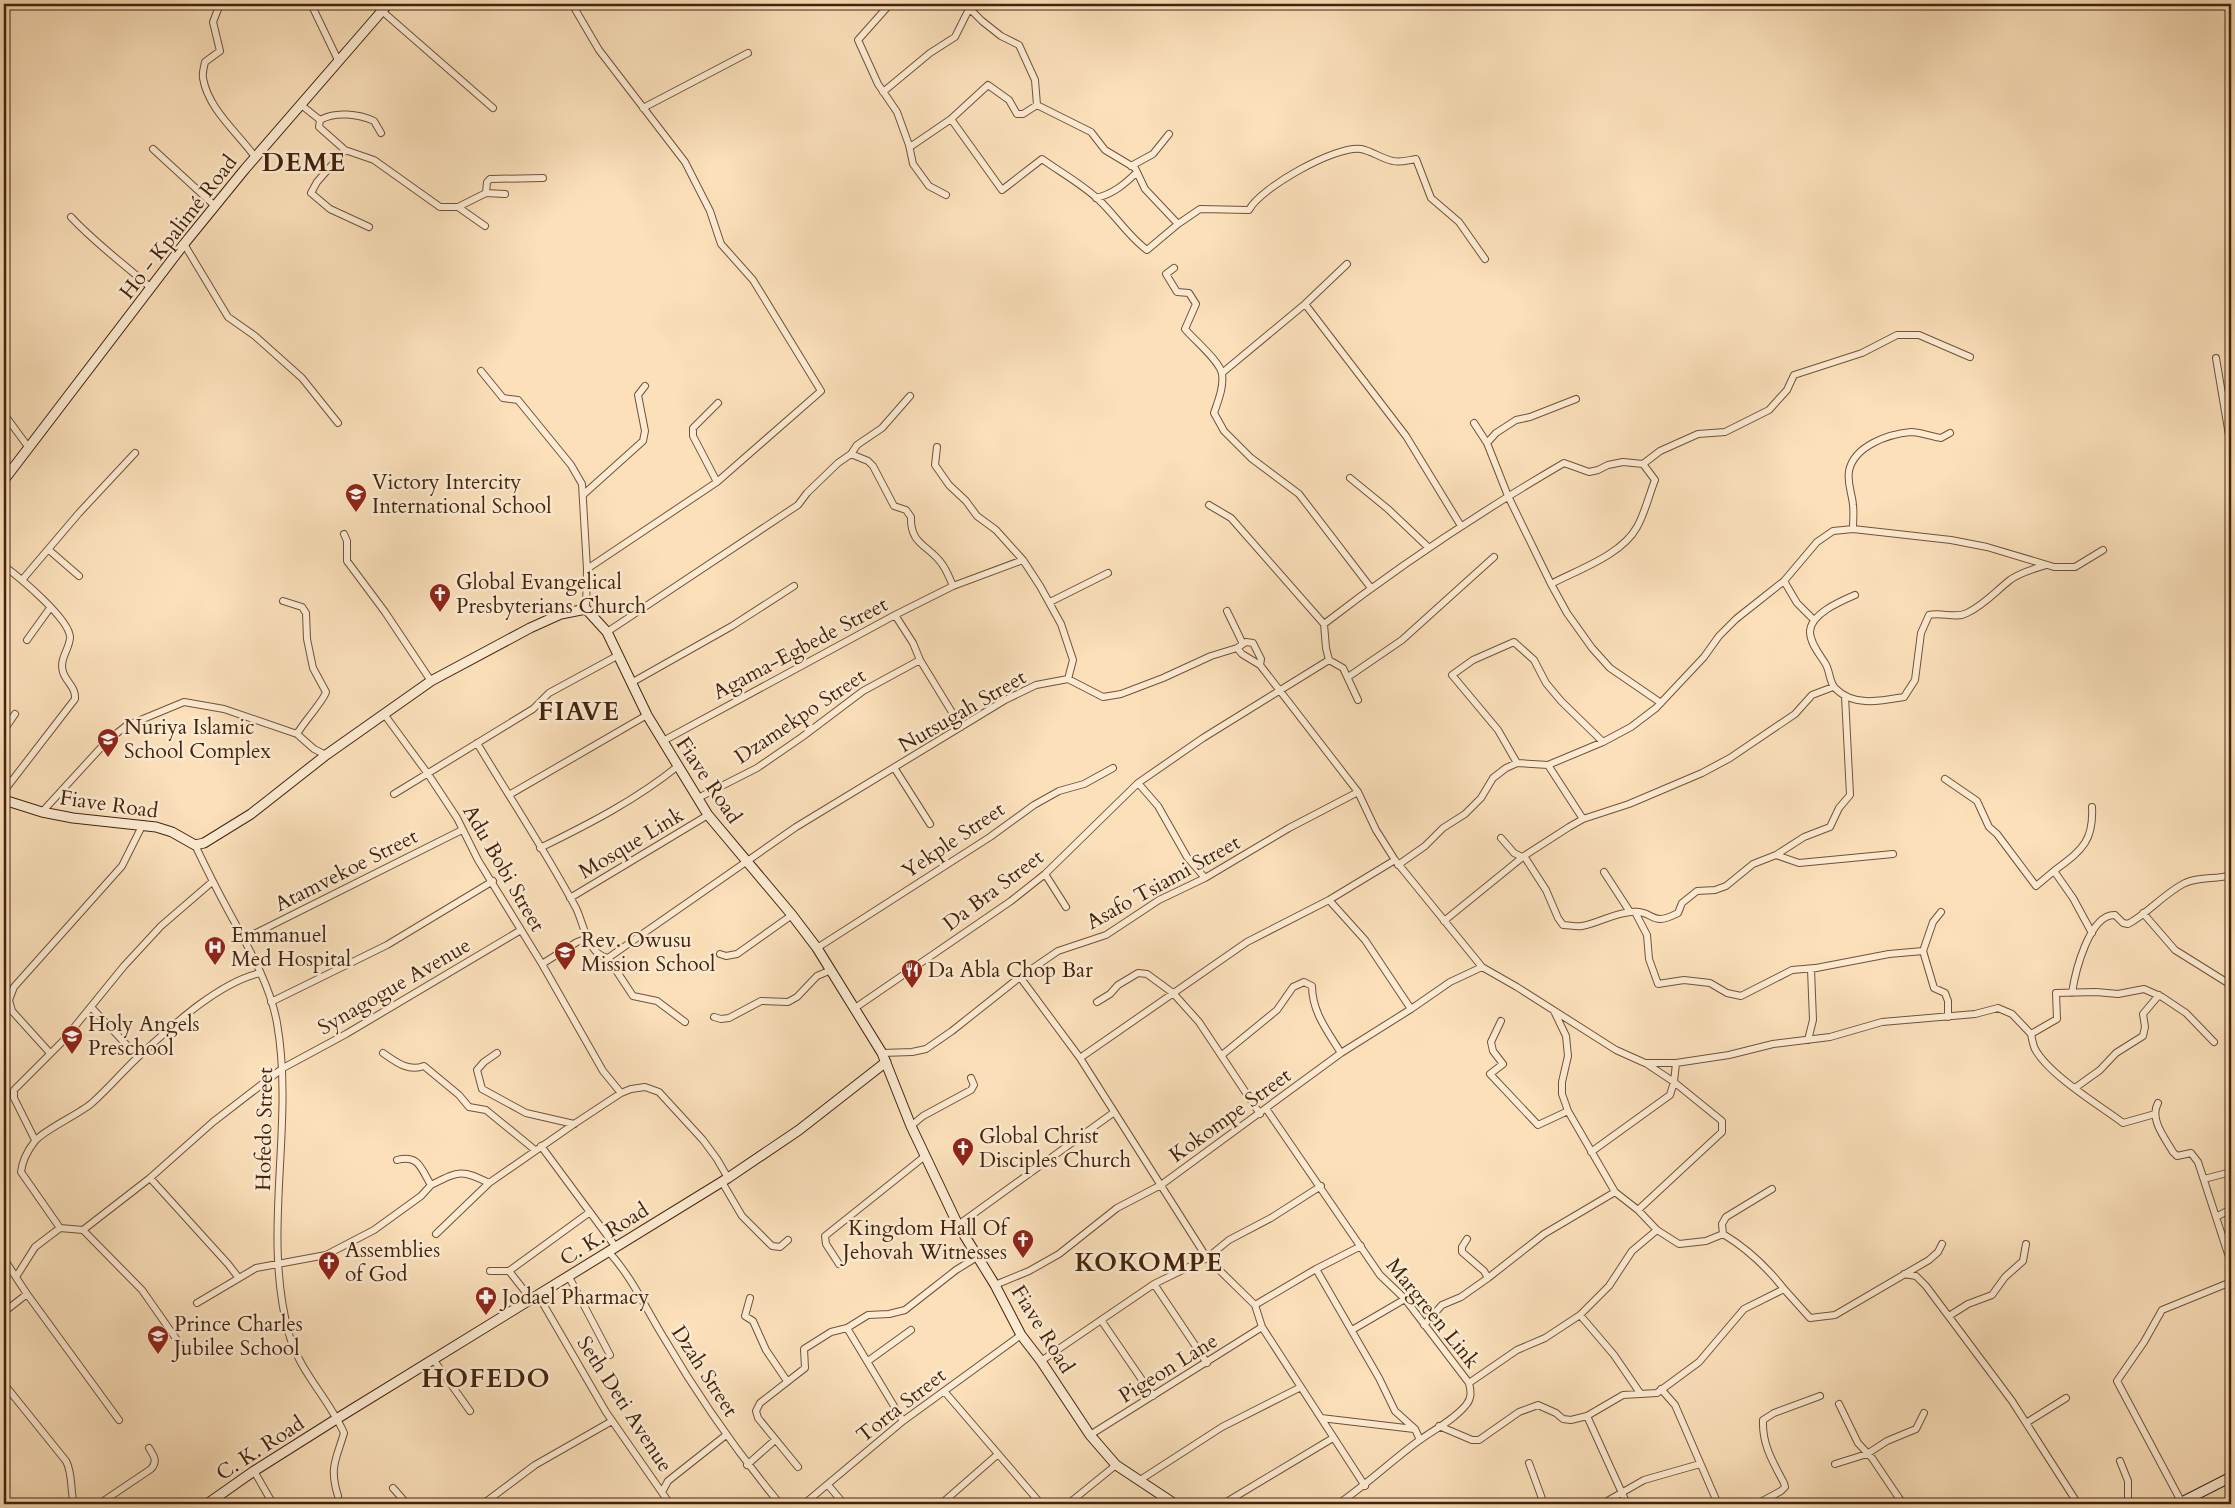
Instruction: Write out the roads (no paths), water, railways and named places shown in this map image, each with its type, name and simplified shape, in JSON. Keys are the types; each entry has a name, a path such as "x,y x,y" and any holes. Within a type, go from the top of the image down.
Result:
{"street":[{"path":"220,4 213,22 220,51 205,62 202,77 217,109 228,125 246,143 255,157"},
{"path":"311,4 338,60"},
{"path":"572,4 599,50 685,162 710,211 721,244 753,280 821,391 717,482 587,569"},
{"path":"890,4 858,40 883,92 897,112 910,147 913,164 929,186 946,196"},
{"path":"383,6 493,108"},
{"name":"Ho - Kpalimé Road","path":"4,480 184,244 383,6"},
{"path":"883,92 930,54 955,37 967,6 1001,36 1020,45 1035,80 1037,105"},
{"path":"643,108 748,53"},
{"path":"910,147 951,119 988,85 1009,100 1017,114 1023,114 1037,105"},
{"path":"300,104 320,120"},
{"path":"1037,105 1091,132 1105,150 1131,166 1137,172 1145,189 1178,224"},
{"path":"320,120 328,116 360,116 374,121 381,133"},
{"path":"951,119 1002,190 1042,159 1096,198 1115,216 1138,244 1147,250 1178,224 1200,209 1249,210 1253,202 1266,192 1316,160 1343,150 1360,149 1395,162 1416,158 1431,198 1459,222 1485,260"},
{"path":"320,120 319,127 345,150 374,160 440,207 458,207 486,193 505,194"},
{"path":"1131,166 1153,154 1169,134"},
{"path":"153,149 215,206"},
{"path":"345,150 311,193 330,209 369,227"},
{"path":"1096,198 1106,196 1126,183 1137,172"},
{"path":"486,193 487,182 490,179 544,178"},
{"path":"458,207 485,226"},
{"path":"71,217 91,239 108,250 151,288"},
{"path":"184,244 228,317 277,354 302,378 338,423"},
{"path":"1222,373 1305,304 1347,264"},
{"path":"1174,268 1166,274 1177,292 1189,293 1196,304 1185,329 1196,343 1215,361 1222,373 1222,385 1214,413 1224,431 1250,458 1299,494 1371,588"},
{"path":"1305,304 1406,436 1461,526"},
{"path":"1324,624 1371,588 1461,526 1564,464 1589,472 1623,462 1643,464 1660,450 1698,434 1725,432 1769,410 1787,390 1794,375 1862,353 1897,335 1920,335 1970,357"},
{"path":"2216,358 2231,447"},
{"path":"195,845 204,843 217,836 251,814 326,755 431,681 530,628 561,614 586,609 587,569 582,484 571,465 518,400 503,398 481,371"},
{"path":"584,494 643,441 645,432 638,395 645,386"},
{"path":"606,632 798,505 813,487 838,463 851,454 857,444 882,428 910,396"},
{"path":"1487,443 1496,433 1516,420 1530,417 1576,399"},
{"path":"717,482 693,436 693,428 718,403"},
{"path":"4,414 29,448"},
{"path":"1474,422 1487,443 1508,496 1550,584 1567,613 1592,648 1610,668 1661,702"},
{"path":"1852,529 1853,506 1849,487 1850,470 1857,454 1870,444 1901,434 1912,432 1941,438 1950,433"},
{"path":"937,447 935,465 949,485 966,501 977,516 996,530 1023,560 1050,602 1061,624 1072,660 1068,679 1102,698 1121,694 1163,678 1246,642 1253,644 1262,659 1260,665"},
{"path":"22,580 79,513 135,453"},
{"path":"851,454 868,461 873,466 894,506 906,510 911,517 914,538 942,564 953,586"},
{"path":"1550,584 1605,557 1627,541 1637,527 1655,480 1643,464"},
{"path":"1350,478 1388,509 1429,548"},
{"path":"1209,506 1231,518 1324,624 1326,648 1330,660 1343,668 1358,700"},
{"path":"1080,1058 1247,942 1329,900 1425,846 1443,828 1464,814 1481,798 1494,778 1517,763 1548,765 1603,742 1631,727 1661,702 1698,664 1719,636 1736,619 1784,581 1817,542 1834,531 1852,529 1951,540 1987,547 2048,565 2075,567 2103,550"},
{"path":"344,534 347,541 347,561 385,612 431,681"},
{"path":"48,550 79,576"},
{"path":"1348,677 1402,640 1494,557"},
{"name":"Agama-Egbede Street","path":"662,741 895,614 953,586 1023,560"},
{"path":"1855,595 1835,604 1814,620 1810,633 1816,649 1827,666 1833,687 1846,696 1862,702 1904,697 1915,680 1920,633 1929,615 1939,612 1955,616 1966,614 1989,600 2010,580 2027,570 2048,565"},
{"path":"4,566 22,580 67,627 70,640 62,664 63,672 76,693 75,699 4,791"},
{"path":"1050,602 1108,573"},
{"path":"1784,581 1797,603 1814,620"},
{"path":"631,683 732,626 794,586"},
{"path":"283,601 302,607 306,613 313,668 326,692 326,695 312,711 297,734"},
{"path":"27,640 50,608"},
{"name":"Fiave Road","path":"586,609 606,632 647,715 708,814 792,915 831,970 882,1053 924,1156 958,1225 995,1285 1021,1335 1042,1361 1090,1435 1116,1465 1175,1504"},
{"path":"1227,611 1242,654 1260,665 1278,691 1358,792 1376,830 1396,862 1482,967 1616,1050 1645,1063 1674,1082 1722,1120 1722,1132 1638,1210"},
{"path":"895,614 913,643 920,660 962,727"},
{"path":"1517,763 1498,730 1452,675 1473,660 1514,642 1534,660 1546,683 1561,700 1603,742"},
{"path":"394,794 533,709 549,693 617,656"},
{"name":"Dzamekpo Street","path":"698,798 757,768 863,691 920,660"},
{"name":"Da Bra Street","path":"855,1008 1011,901 1045,874 1138,783 1278,691 1330,660"},
{"name":"Nutsugah Street","path":"608,958 796,828 1005,700 1036,685 1068,679"},
{"path":"1444,921 1523,856 1583,819 1629,804 1702,773 1730,758 1795,714 1812,695 1833,687"},
{"path":"1501,838 1514,853 1523,856 1546,890 1563,925 1581,926 1632,912 1643,912 1656,920 1664,920 1678,913 1682,903 1697,891 1714,890 1726,886 1753,864 1776,855 1804,837 1830,827 1839,808 1850,794 1846,696"},
{"path":"42,812 107,740 126,726 184,702 224,709 297,734 314,749 326,755"},
{"path":"4,730 15,714"},
{"name":"Adu Bobi Street","path":"384,714 428,774 542,964 603,1071 621,1093"},
{"path":"509,795 647,715"},
{"path":"478,743 570,898 588,938 600,955 608,958 633,996 656,1001 685,1022"},
{"path":"1548,765 1583,819"},
{"path":"540,848 581,828 651,788 678,766"},
{"name":"Yekple Street","path":"816,948 990,837 1034,805 1059,791 1084,784 1112,768"},
{"path":"895,769 930,824"},
{"path":"1945,779 1977,800 1989,827 1997,834 2036,886 2075,854 2088,840 2092,807"},
{"path":"1138,783 1158,806 1187,857 1205,878"},
{"name":"Asafo Tsiami Street","path":"882,1053 912,1052 926,1049 1020,977 1058,951 1098,940 1153,904 1205,878 1289,828 1358,792"},
{"name":"Fiave Road","path":"4,800 42,812 73,818 156,827 172,832 195,845"},
{"name":"Mosque Link","path":"570,898 708,814"},
{"path":"4,1010 14,987 122,866 142,826"},
{"name":"Atamvekoe Street","path":"244,939 462,830"},
{"name":"Hofedo Street","path":"195,845 212,882 244,939 260,973 277,1021 283,1068 277,1264 290,1336 299,1357 338,1418"},
{"path":"1776,855 1800,863 1893,854"},
{"path":"2054,871 2073,898 2092,933"},
{"path":"1604,872 1647,935 1649,959 1658,984 1684,980 1710,983 1727,993 1741,996 1792,970 1815,968 1889,954 1923,951"},
{"path":"1045,874 1066,907"},
{"path":"2072,993 2076,966 2098,924 2109,916 2115,915 2125,924 2184,884 2206,877 2219,878 2231,875"},
{"path":"271,1002 387,945 493,881"},
{"path":"35,1140 13,1092 63,1041 90,1007 161,926 212,882"},
{"path":"1329,900 1364,940 1411,1010"},
{"path":"1941,912 1933,922 1923,951 1934,988 1945,993 1948,1000 1948,1017"},
{"path":"2143,913 2175,950 2231,985"},
{"path":"720,954 726,956 737,954 792,915"},
{"path":"577,942 583,925"},
{"name":"Synagogue Avenue","path":"83,1230 150,1178 214,1122 283,1068 346,1034 521,930"},
{"path":"542,964 577,942 588,938"},
{"name":"Kokompe Street","path":"995,1285 1029,1271 1059,1254 1117,1208 1161,1185 1267,1110 1341,1053 1411,1010 1450,982 1482,967"},
{"path":"1808,1040 1813,1020 1811,968 1815,968"},
{"path":"714,1017 725,1019 763,1000 788,1002 797,997 817,976 831,970"},
{"path":"60,1228 21,1172 22,1163 35,1140 92,1103 138,1057 200,1005 228,986 248,976 260,973"},
{"path":"1097,1002 1110,994 1118,985 1138,973 1148,974 1173,993 1199,1022 1260,1114"},
{"path":"1020,977 1080,1058 1208,1258 1255,1305 1262,1327 1365,1486"},
{"path":"1222,1055 1277,1010 1293,987 1304,982 1312,986 1312,1000 1317,1013 1341,1053"},
{"path":"2031,1034 2057,1019 2056,993 2126,993 2142,989 2159,995 2186,1013 2214,1042"},
{"path":"2075,1088 2100,1070 2116,1053 2142,1036 2146,1027 2143,1014 2159,995"},
{"path":"8,1003 12,1011 50,1053"},
{"path":"90,1007 138,1057"},
{"path":"1645,1063 1676,1063 1808,1040 1830,1038 1882,1022 1975,1014 1998,1008 2012,1014 2031,1034 2036,1050 2048,1064 2075,1088 2123,1123 2155,1114"},
{"path":"1554,1010 1566,1036 1568,1056 1562,1082 1562,1094 1568,1110 1615,1192 1638,1210 1657,1230 1679,1244 1706,1241 1723,1234"},
{"path":"1501,1021 1491,1042 1493,1051 1503,1064 1490,1074 1538,1125 1568,1110"},
{"name":"Dzah Street","path":"383,1053 402,1066 416,1069 424,1066 469,1107 486,1110 538,1148 590,1212 664,1338 726,1435 780,1504"},
{"path":"496,1054 484,1062 477,1070 482,1089 526,1113 574,1124"},
{"name":"C. K. Road","path":"207,1504 254,1471 338,1418 725,1180 799,1130 886,1062"},
{"path":"1591,1152 1670,1095 1674,1082 1676,1063"},
{"path":"911,1126 924,1116 971,1090 974,1085 972,1078"},
{"path":"436,1234 489,1184 538,1148 621,1093 645,1087 659,1092 717,1158 742,1216 772,1246 780,1247 788,1240"},
{"path":"2158,1103 2155,1114 2157,1123 2174,1153 2177,1156 2191,1153 2196,1158 2231,1263"},
{"name":"Margreen Link","path":"1267,1110 1380,1275 1405,1299 1469,1383 1471,1394 1466,1406 1420,1440 1365,1486 1338,1504"},
{"path":"958,1225 1114,1113"},
{"path":"839,1264 826,1244 825,1236 924,1156"},
{"path":"397,1160 414,1159 431,1185"},
{"path":"197,1303 256,1268 326,1255 374,1230 421,1196 431,1185 449,1176 469,1172 489,1184"},
{"path":"2204,1179 2231,1172"},
{"path":"150,1178 238,1277"},
{"path":"1042,1361 1154,1284 1208,1258 1229,1240 1271,1218 1320,1186"},
{"path":"1723,1234 1722,1224 1726,1217 1772,1189"},
{"path":"1424,1324 1442,1305 1461,1297 1544,1234 1615,1192"},
{"path":"2216,1217 2231,1209"},
{"path":"490,1271 509,1270 590,1212"},
{"path":"16,1277 35,1246 60,1228 83,1230 142,1290 184,1350"},
{"path":"1469,1383 1517,1350 1545,1338 1580,1315 1609,1286 1632,1251 1657,1230"},
{"path":"1723,1234 1741,1245 1760,1261 1810,1318 1835,1315 1934,1256 1942,1244"},
{"path":"1467,1239 1462,1252 1484,1271 1488,1278"},
{"path":"1949,1316 1968,1304 1992,1295 2009,1273 2023,1261 2026,1244"},
{"path":"1255,1305 1316,1269 1361,1246"},
{"path":"798,1467 758,1418 756,1411 760,1403 805,1368 804,1349 831,1332 847,1328 868,1315 889,1314 905,1310 956,1270 977,1257"},
{"path":"4,1258 27,1294 119,1420"},
{"path":"1316,1269 1352,1330 1395,1411 1415,1429 1420,1440"},
{"name":"Seth Deti Avenue","path":"509,1270 535,1297 612,1421 670,1504"},
{"path":"1904,1274 1916,1276 1920,1279 1949,1316 2012,1401 2078,1504"},
{"path":"569,1277 610,1355"},
{"path":"2231,1282 2162,1310 2144,1342 2117,1381 2180,1503 2231,1477"},
{"path":"1154,1284 1207,1363"},
{"path":"1439,1426 1472,1440 1479,1440 1519,1412 1538,1405 1556,1413 1563,1419 1571,1420 1588,1416 1608,1402 1623,1395 1657,1393 1698,1362 1744,1309 1784,1289"},
{"path":"4,1312 27,1294"},
{"path":"750,1298 745,1316 753,1321 766,1350 787,1381"},
{"path":"1352,1330 1405,1299"},
{"path":"1580,1315 1614,1355 1640,1393"},
{"path":"1101,1320 1153,1396"},
{"name":"Pigeon Lane","path":"1090,1435 1262,1327"},
{"path":"847,1328 903,1421"},
{"path":"868,1361 911,1330"},
{"name":"Torta Street","path":"804,1504 828,1486 903,1421 1021,1335"},
{"path":"433,1359 470,1411"},
{"path":"4,1384 66,1462 70,1472 74,1504"},
{"path":"1140,1480 1222,1427 1301,1387"},
{"path":"1662,1388 1675,1405 1718,1504"},
{"path":"944,1391 1041,1504"},
{"path":"1757,1504 1785,1487 1766,1448 1762,1432 1763,1420 1774,1412 1820,1396"},
{"path":"2026,1423 2066,1398"},
{"path":"1839,1404 1858,1443 1903,1504"},
{"path":"1835,1464 1867,1454 1887,1441 1916,1429 1924,1412"},
{"path":"1588,1416 1620,1492 1627,1504"},
{"path":"338,1418 344,1433 333,1464 338,1496"},
{"path":"1321,1418 1415,1429"},
{"path":"483,1504 535,1465 612,1421"},
{"path":"662,1492 668,1481 726,1435"},
{"path":"1223,1504 1333,1438"},
{"path":"748,1465 775,1440"},
{"path":"99,1504 151,1469 155,1464 155,1458 149,1448"},
{"path":"941,1504 998,1455"},
{"path":"2120,1461 2128,1481 2130,1504"},
{"path":"1529,1464 1544,1504"},
{"path":"1602,1504 1644,1480 1700,1464"},
{"path":"1068,1504 1116,1465"},
{"path":"254,1471 273,1504"},
{"path":"828,1486 844,1504"},
{"path":"392,1488 407,1504"}],"place":[{"name":"Victory Intercity International School","path":"356,513"},
{"name":"Global Evangelical Presbyterians Church","path":"440,613"},
{"name":"Nuriya Islamic School Complex","path":"108,758"},
{"name":"Emmanuel Med Hospital","path":"215,966"},
{"name":"Rev. Owusu Mission School","path":"565,971"},
{"name":"Da Abla Chop Bar","path":"912,989"},
{"name":"Holy Angels Preschool","path":"72,1055"},
{"name":"Global Christ Disciples Church","path":"963,1167"},
{"name":"Kingdom Hall Of Jehovah Witnesses","path":"1023,1259"},
{"name":"Assemblies of God","path":"329,1281"},
{"name":"Jodael Pharmacy","path":"486,1316"},
{"name":"Prince Charles Jubilee School","path":"158,1355"}],"district":[{"name":"DEME","path":"304,162"},
{"name":"FIAVE","path":"579,711"},
{"name":"KOKOMPE","path":"1149,1262"},
{"name":"HOFEDO","path":"486,1378"}]}
